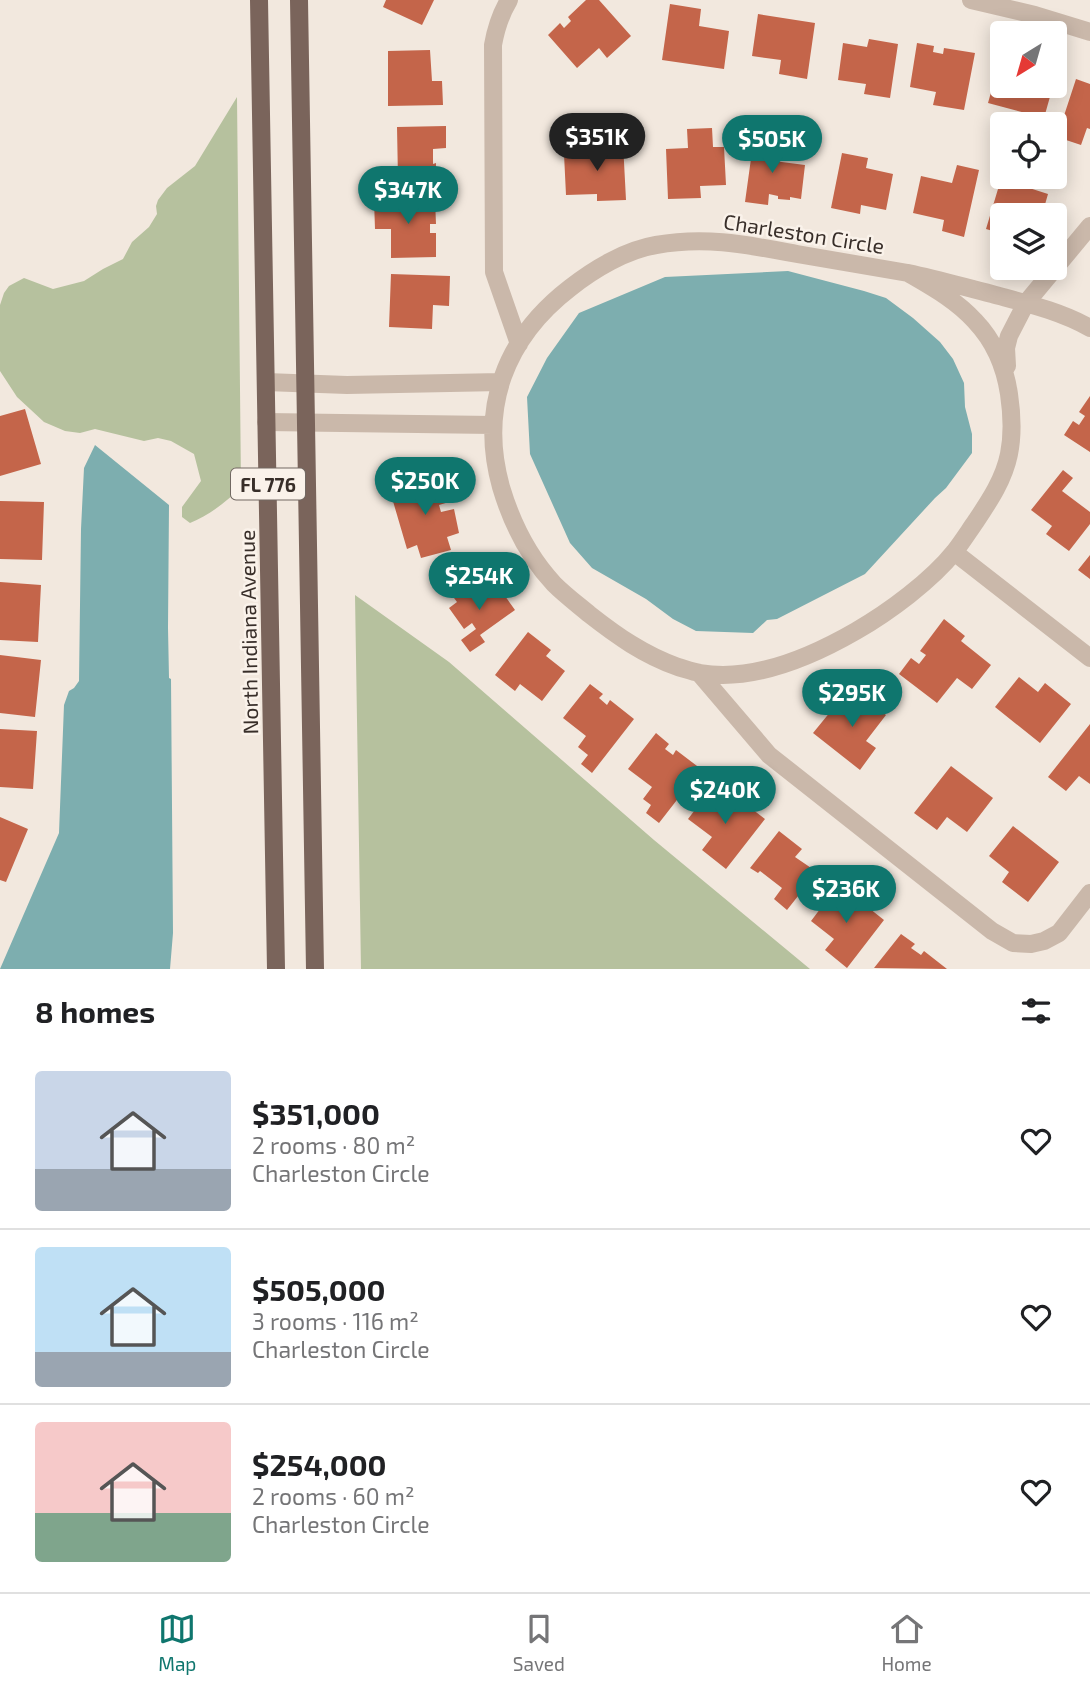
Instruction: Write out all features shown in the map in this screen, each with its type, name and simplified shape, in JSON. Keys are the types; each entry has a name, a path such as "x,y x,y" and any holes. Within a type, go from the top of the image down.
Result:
{"main road":[{"name":"North Indiana Avenue","path":"259,0 276,969"},
{"name":"FL 776","path":"299,0 315,969"}],"street":[{"path":"509,0 496,25 493,45 494,272 519,344"},
{"path":"971,0 1035,15 1090,32"},
{"path":"1007,379 1006,348 1009,336 1026,303 1090,226"},
{"name":"Charleston Circle","path":"908,274 936,288 959,305 995,347 1007,379 1012,429 1003,475 990,500 954,552 932,575 873,621 804,658 747,673 699,673 667,663 622,640 562,592 545,574 516,531 506,505 495,460 494,409 501,382 519,344 537,318 582,279 629,253 678,241 731,242 928,277 1026,303 1090,328"},
{"path":"266,382 347,385 501,382"},
{"path":"267,422 493,425"},
{"path":"954,552 1090,658"},
{"path":"699,673 769,755 992,931 1013,943 1031,944 1059,933 1090,893"}],"green space":[{"path":"237,97 241,487 217,508 190,523 182,517 182,507 201,481 194,454 171,441 158,438 144,441 95,429 80,433 65,431 44,422 17,397 0,371 0,305 9,286 24,278 53,289 84,281 123,259 132,242 149,227 157,214 158,200 167,188 195,166"},
{"path":"355,595 449,662 654,840 810,969 361,969"}],"water":[{"path":"788,271 886,298 940,342 953,359 964,383 965,407 972,434 972,453 946,488 865,574 777,619 767,620 753,633 696,631 592,568 570,543 530,454 527,397 547,358 579,313 665,277"},
{"path":"95,445 169,505 168,628 171,679 173,933 170,969 0,969 59,833 64,705 69,691 79,681 84,468"}],"building":[{"path":"386,0 434,0 422,25 383,7"},
{"path":"586,0 599,0 631,36 607,58 599,48 577,68 548,35 560,23 564,28 571,21 568,17"},
{"path":"670,4 701,9 699,26 729,31 724,69 662,60"},
{"path":"758,14 815,23 807,79 779,74 781,60 752,56"},
{"path":"869,39 898,44 890,98 864,94 866,84 838,80 843,43 867,47"},
{"path":"917,43 934,46 933,52 943,54 944,48 975,53 964,110 933,105 936,92 910,87"},
{"path":"430,50 432,81 442,81 443,105 388,106 388,51"},
{"path":"1076,79 1090,84 1090,129 1087,128 1081,145 1067,140 1065,112"},
{"path":"990,96 990,98 1050,98 1046,112 1022,112 988,103"},
{"path":"446,126 446,148 433,149 436,178 398,179 397,127"},
{"path":"712,128 713,147 724,147 726,185 700,186 701,198 668,199 666,149 688,148 687,129"},
{"path":"754,137 776,140 774,161 805,165 801,199 778,199 778,196 769,194 768,205 745,202"},
{"path":"623,143 626,200 597,201 597,194 566,195 564,154 595,153 595,144"},
{"path":"842,153 868,158 866,168 893,174 886,210 861,205 860,214 831,208"},
{"path":"957,165 979,170 964,237 942,231 944,220 913,213 921,176 952,183"},
{"path":"998,189 1032,189 1048,194 1045,203 994,203"},
{"path":"435,199 436,224 430,224 430,233 436,233 436,257 391,258 391,229 375,229 374,200"},
{"path":"391,274 450,276 449,306 433,305 432,329 389,327"},
{"path":"1090,396 1090,452 1064,435 1073,421 1079,425 1085,416 1079,412"},
{"path":"25,409 41,464 0,476 0,416"},
{"path":"1063,470 1073,478 1062,491 1090,512 1090,524 1069,551 1046,534 1052,526 1031,510"},
{"path":"442,476 449,502 439,505 441,512 454,509 459,533 447,537 451,550 421,558 417,545 407,549 390,491"},
{"path":"0,501 44,502 42,560 0,559"},
{"path":"1090,555 1090,579 1078,570"},
{"path":"472,579 486,598 500,589 515,610 480,635 485,642 470,652 461,640 476,629 472,623 464,629 449,608 457,602 451,594"},
{"path":"0,582 41,585 38,642 0,640"},
{"path":"944,619 965,636 961,641 991,665 972,689 957,678 937,703 899,674 911,658 919,664 926,655 920,651"},
{"path":"528,632 551,650 546,656 565,671 542,701 520,684 515,691 495,675"},
{"path":"0,655 41,660 35,717 0,713"},
{"path":"1019,677 1038,692 1045,683 1071,704 1040,743 995,707"},
{"path":"590,684 603,694 599,698 607,705 610,700 634,719 592,773 581,764 588,755 578,747 586,736 563,718"},
{"path":"852,688 886,715 866,741 876,748 860,770 813,733 831,711 836,714 843,705 840,702"},
{"path":"1090,724 1090,784 1079,776 1066,791 1048,777"},
{"path":"0,729 37,731 33,789 0,787"},
{"path":"656,733 669,744 665,749 673,755 676,750 701,769 659,823 646,813 651,805 643,799 652,787 628,769"},
{"path":"951,766 993,798 967,832 947,817 937,830 914,813"},
{"path":"714,785 727,795 724,798 734,805 739,799 765,819 726,869 702,850 712,837 688,819"},
{"path":"0,817 28,829 6,882 0,880"},
{"path":"1013,826 1059,862 1028,902 1002,882 1009,872 989,856"},
{"path":"779,831 802,849 795,857 817,872 787,910 774,899 782,888 760,871 758,873 750,868"},
{"path":"839,884 853,894 848,900 856,906 860,901 884,920 847,968 825,950 834,939 811,921"},
{"path":"901,934 915,944 911,948 921,955 924,951 947,969 874,968"}]}
